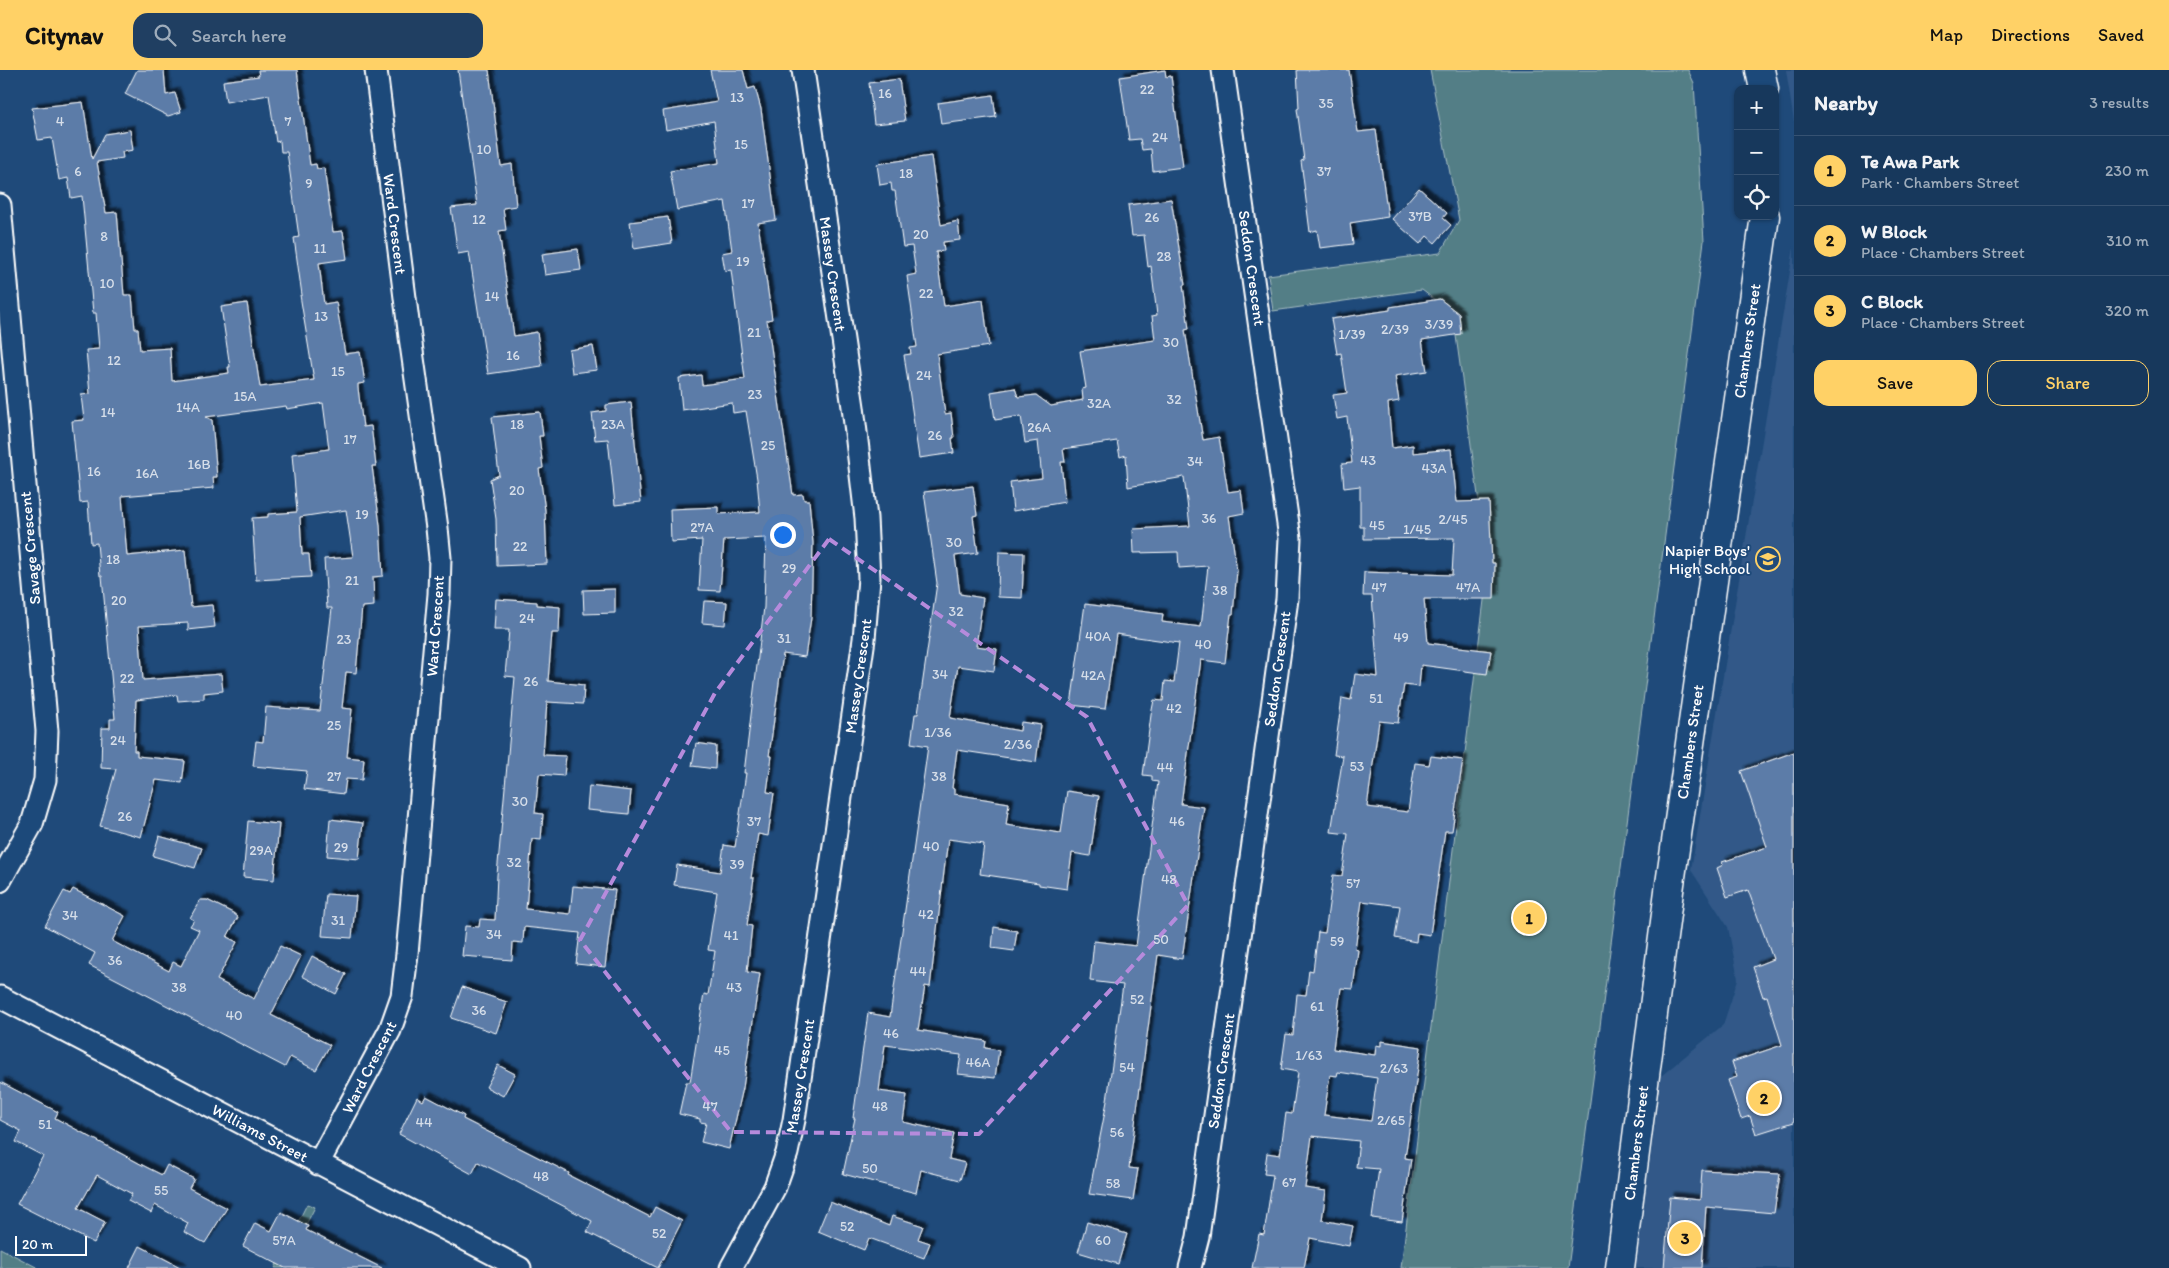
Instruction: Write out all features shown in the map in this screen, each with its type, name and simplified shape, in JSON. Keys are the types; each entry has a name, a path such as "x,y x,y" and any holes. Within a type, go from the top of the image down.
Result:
{"main road":[{"path":"1760,70 1763,85"},
{"name":"Chambers Street","path":"1620,1268 1667,901 1764,220"}],"street":[{"name":"Ward Crescent","path":"318,1164 390,1030 402,996 439,594 440,558 437,528 410,338 376,70"},
{"name":"Massey Crescent","path":"731,1268 775,1187 787,1153 794,1120 864,639 869,578 866,518 853,407 803,70"},
{"name":"Seddon Crescent","path":"1190,1268 1198,1237 1275,686 1286,599 1290,538 1223,70"},
{"name":"Savage Crescent","path":"0,205 47,731 45,780 32,824 0,881"},
{"name":"Williams Street","path":"0,997 520,1268"}],"highlighted area":[{"path":"829,539 1087,717 1188,905 979,1134 731,1132 580,940 715,693"}],"shaded area":[{"path":"1786,70 1794,70 1794,122"},
{"name":"Napier Boys' High School","path":"1794,247 1794,1268 1636,1268 1661,1076 1723,1025 1738,979 1728,927 1691,870"}],"green space":[{"path":"1430,70 1688,70 1694,83 1704,241 1568,1268 1401,1268 1488,568 1453,314 1422,290 1273,311 1268,275 1440,253 1459,220"},
{"path":"307,1204 315,1207 284,1268 275,1268"},
{"path":"0,1248 38,1268 0,1268"}],"building":[{"path":"137,70 164,70 166,95 175,93 181,112 168,116 125,94"},
{"path":"258,70 297,70 310,165 316,164 317,169 324,168 333,232 343,231 347,259 319,263 324,304 336,302 345,354 360,352 365,383 358,384 358,388 363,427 371,426 376,466 372,466 380,525 383,576 373,577 374,606 362,607 356,673 346,672 342,708 352,709 347,757 364,759 362,780 346,779 344,794 304,789 307,771 253,766 256,741 263,742 266,707 320,711 332,608 327,608 324,559 353,557 346,510 300,517 302,554 309,554 311,577 256,580 252,518 268,517 268,514 297,512 292,454 329,449 323,403 287,409 286,406 206,417 212,420 217,477 213,477 214,488 122,496 127,556 185,550 191,607 212,605 215,627 188,630 188,623 139,626 143,680 221,674 223,691 204,693 204,699 178,701 177,695 136,700 134,751 137,751 137,756 185,761 182,783 156,780 141,837 100,826 116,769 101,768 102,728 110,728 110,719 115,719 102,576 100,576 97,543 91,544 88,502 80,503 72,421 84,420 81,395 90,394 86,350 99,349 96,313 93,313 82,196 71,198 68,178 59,180 52,138 38,140 32,108 83,102 92,159 105,134 130,130 133,150 122,152 123,158 97,162 106,213 117,212 124,295 132,295 135,329 138,329 140,350 170,348 172,381 229,373 228,367 230,367 221,307 247,303 260,387 314,380 300,295 302,295 294,238 299,237 287,152 281,152 280,141 276,142 269,95 226,102 223,81 259,76"},
{"path":"458,70 489,70 501,166 512,164 516,206 503,208 506,230 499,231 514,336 537,332 542,366 488,374 469,252 458,254 451,208 477,205"},
{"path":"710,70 743,70 748,89 755,87 761,109 776,220 758,223 772,319 767,320 793,495 803,494 804,500 809,500 813,543 811,618 805,657 783,654 769,756 772,756 767,792 774,793 768,836 758,834 751,878 754,878 747,925 752,926 747,972 760,974 743,1088 729,1149 701,1142 706,1123 700,1122 700,1119 679,1114 686,1082 690,1082 704,994 708,995 715,951 708,950 717,892 674,885 677,865 720,872 724,845 735,847 746,773 744,773 764,607 766,538 724,540 720,591 699,590 702,540 671,542 670,509 718,507 718,514 760,512 757,479 746,411 733,413 732,403 682,410 679,378 701,375 702,385 745,379 731,270 725,271 722,253 732,251 725,201 677,210 670,171 719,163 714,121 666,130 663,111 717,102"},
{"path":"1165,70 1166,77 1171,76 1183,167 1153,171 1151,149 1142,150 1140,139 1129,140 1120,77"},
{"path":"1297,70 1349,70 1358,132 1376,130 1388,217 1350,223 1353,244 1320,248 1317,230 1310,232 1301,161 1304,160 1297,109 1299,108"},
{"path":"899,79 905,121 874,124 869,83"},
{"path":"993,95 996,117 941,124 938,103"},
{"path":"931,156 941,225 958,221 960,240 943,242 944,251 936,252 944,306 983,300 989,346 937,354 945,414 951,413 954,453 919,458 904,355 911,354 910,348 917,347 907,276 916,274 912,246 903,247 895,191 892,191 891,183 880,185 877,164"},
{"path":"1419,188 1447,213 1443,218 1451,225 1435,243 1427,236 1420,244 1392,219"},
{"path":"1171,199 1185,285 1183,285 1189,329 1185,330 1203,440 1219,437 1228,492 1241,490 1244,513 1229,516 1237,571 1233,614 1231,614 1225,663 1201,660 1181,804 1204,807 1182,959 1158,955 1129,1168 1138,1169 1133,1200 1089,1194 1107,1101 1123,985 1090,981 1094,941 1136,946 1158,782 1152,781 1152,776 1143,775 1151,715 1154,700 1163,701 1165,681 1174,682 1179,643 1116,634 1105,709 1071,705 1085,604 1163,614 1162,622 1201,627 1208,566 1179,568 1178,552 1134,553 1133,529 1190,526 1184,477 1128,487 1126,455 1120,457 1117,441 1063,449 1065,462 1061,462 1065,502 1013,511 1010,482 1042,478 1038,441 1025,443 1021,416 995,420 991,392 1015,388 1018,397 1036,395 1051,406 1083,400 1082,389 1086,388 1080,351 1155,340 1152,316 1157,315 1151,266 1148,267 1144,235 1132,236 1128,205"},
{"path":"668,217 672,243 634,249 630,222"},
{"path":"578,249 581,270 545,275 542,254"},
{"path":"1440,299 1459,314 1461,334 1422,340 1427,371 1395,376 1399,401 1388,403 1392,448 1413,445 1413,453 1451,449 1457,502 1489,501 1492,563 1495,563 1494,599 1424,599 1428,643 1491,651 1487,674 1421,665 1419,687 1404,685 1398,723 1379,721 1367,807 1408,812 1415,763 1429,765 1431,756 1463,760 1452,831 1445,831 1430,935 1417,933 1416,942 1395,938 1400,906 1362,901 1355,949 1358,950 1353,989 1341,988 1333,1049 1375,1055 1376,1045 1381,1046 1381,1041 1421,1047 1405,1158 1411,1159 1402,1222 1372,1218 1379,1169 1356,1167 1359,1141 1312,1136 1305,1188 1326,1191 1322,1220 1353,1226 1349,1246 1310,1238 1304,1268 1252,1268 1259,1234 1264,1235 1273,1175 1264,1174 1267,1153 1280,1155 1286,1113 1292,1114 1298,1072 1281,1069 1286,1034 1293,1035 1297,994 1306,995 1309,970 1313,971 1318,932 1325,933 1333,875 1342,876 1348,834 1331,832 1343,756 1334,755 1342,698 1351,700 1355,674 1378,677 1372,596 1363,596 1364,572 1452,575 1454,538 1364,539 1364,527 1360,527 1360,486 1344,488 1342,464 1352,463 1347,417 1337,419 1333,395 1347,393 1341,353 1337,354 1331,319 1390,310 1390,307","holes":["1338,1072 1377,1078 1371,1121 1324,1115 1330,1075 1337,1076"]},
{"path":"593,346 597,370 572,373 569,350"},
{"path":"631,402 641,502 615,505 608,439 595,440 592,413 606,411 606,405"},
{"path":"540,412 543,436 539,436 543,468 539,469 545,510 547,564 497,566 496,519 490,479 499,475 492,417"},
{"path":"973,486 977,515 973,516 978,553 955,556 960,594 983,598 976,646 997,649 994,671 958,666 950,718 1020,731 1021,722 1041,725 1036,762 957,750 952,788 954,789 954,794 1009,803 1006,825 1061,833 1067,791 1099,796 1090,856 1072,853 1067,889 980,874 984,844 948,839 930,987 925,986 918,1030 986,1041 985,1048 999,1050 995,1078 958,1074 961,1055 885,1045 879,1091 907,1095 903,1122 954,1133 949,1159 965,1163 960,1180 921,1170 916,1193 843,1174 855,1118 853,1118 868,1013 890,1017 928,746 911,743 915,714 918,714 937,583 924,492"},
{"path":"999,552 1024,553 1022,598 998,597"},
{"path":"615,589 615,613 584,614 583,590"},
{"path":"496,599 537,602 537,605 560,607 559,633 552,633 548,681 584,685 583,704 547,702 543,755 566,756 564,776 539,774 535,813 543,814 541,840 532,839 526,909 570,914 573,886 615,890 605,967 576,964 580,933 524,927 523,943 513,942 512,960 462,956 465,926 479,927 480,919 495,920 497,875 515,677 505,676 509,630 494,630"},
{"path":"704,601 727,602 725,625 702,623"},
{"path":"696,743 716,746 715,769 692,766"},
{"path":"1794,752 1794,1122 1756,1134 1750,1116 1741,1119 1728,1080 1737,1077 1732,1062 1782,1045 1767,996 1763,997 1753,967 1773,959 1748,890 1727,897 1717,868 1723,865 1722,862 1767,847 1741,771"},
{"path":"589,786 631,791 629,814 587,810"},
{"path":"330,819 363,823 359,859 327,856"},
{"path":"248,821 279,824 274,880 243,877"},
{"path":"159,836 202,848 195,868 153,856"},
{"path":"73,889 125,916 112,941 169,971 173,962 181,966 199,930 190,926 194,920 190,918 200,900 207,900 233,913 238,917 227,937 237,942 217,980 254,999 280,946 301,956 271,1015 330,1045 316,1070 290,1057 285,1067 89,965 95,953 45,926 64,891 70,894"},
{"path":"326,894 356,896 352,938 322,936"},
{"path":"994,927 1017,931 1014,951 992,948"},
{"path":"312,956 346,974 336,994 302,976"},
{"path":"462,987 507,1002 496,1033 451,1018"},
{"path":"498,1065 515,1074 503,1096 486,1087"},
{"path":"0,1082 58,1112 55,1118 162,1175 167,1165 194,1179 189,1188 227,1208 205,1243 184,1232 188,1223 155,1205 151,1213 128,1201 132,1194 97,1175 78,1208 105,1222 94,1243 17,1204 43,1156 16,1142 21,1131 0,1120"},
{"path":"426,1096 464,1116 463,1119 650,1217 655,1207 682,1221 658,1268 587,1232 592,1221 500,1173 478,1162 472,1174 399,1134 417,1097 423,1101"},
{"path":"1702,1170 1780,1174 1774,1213 1706,1207 1702,1268 1664,1268 1670,1197 1700,1200"},
{"path":"830,1202 889,1226 892,1216 923,1226 918,1239 930,1243 924,1258 869,1238 864,1250 818,1231"},
{"path":"281,1212 308,1226 306,1230 382,1268 285,1268 243,1246 255,1223 271,1231"},
{"path":"1087,1222 1127,1234 1118,1264 1078,1252"},
{"path":"140,1246 182,1268 129,1268"}],"place":[{"name":"Napier Boys' High School","path":"1768,559"},
{"name":"Te Awa Park","path":"1529,918"},
{"name":"W Block","path":"1764,1098"},
{"name":"C Block","path":"1685,1238"}]}
